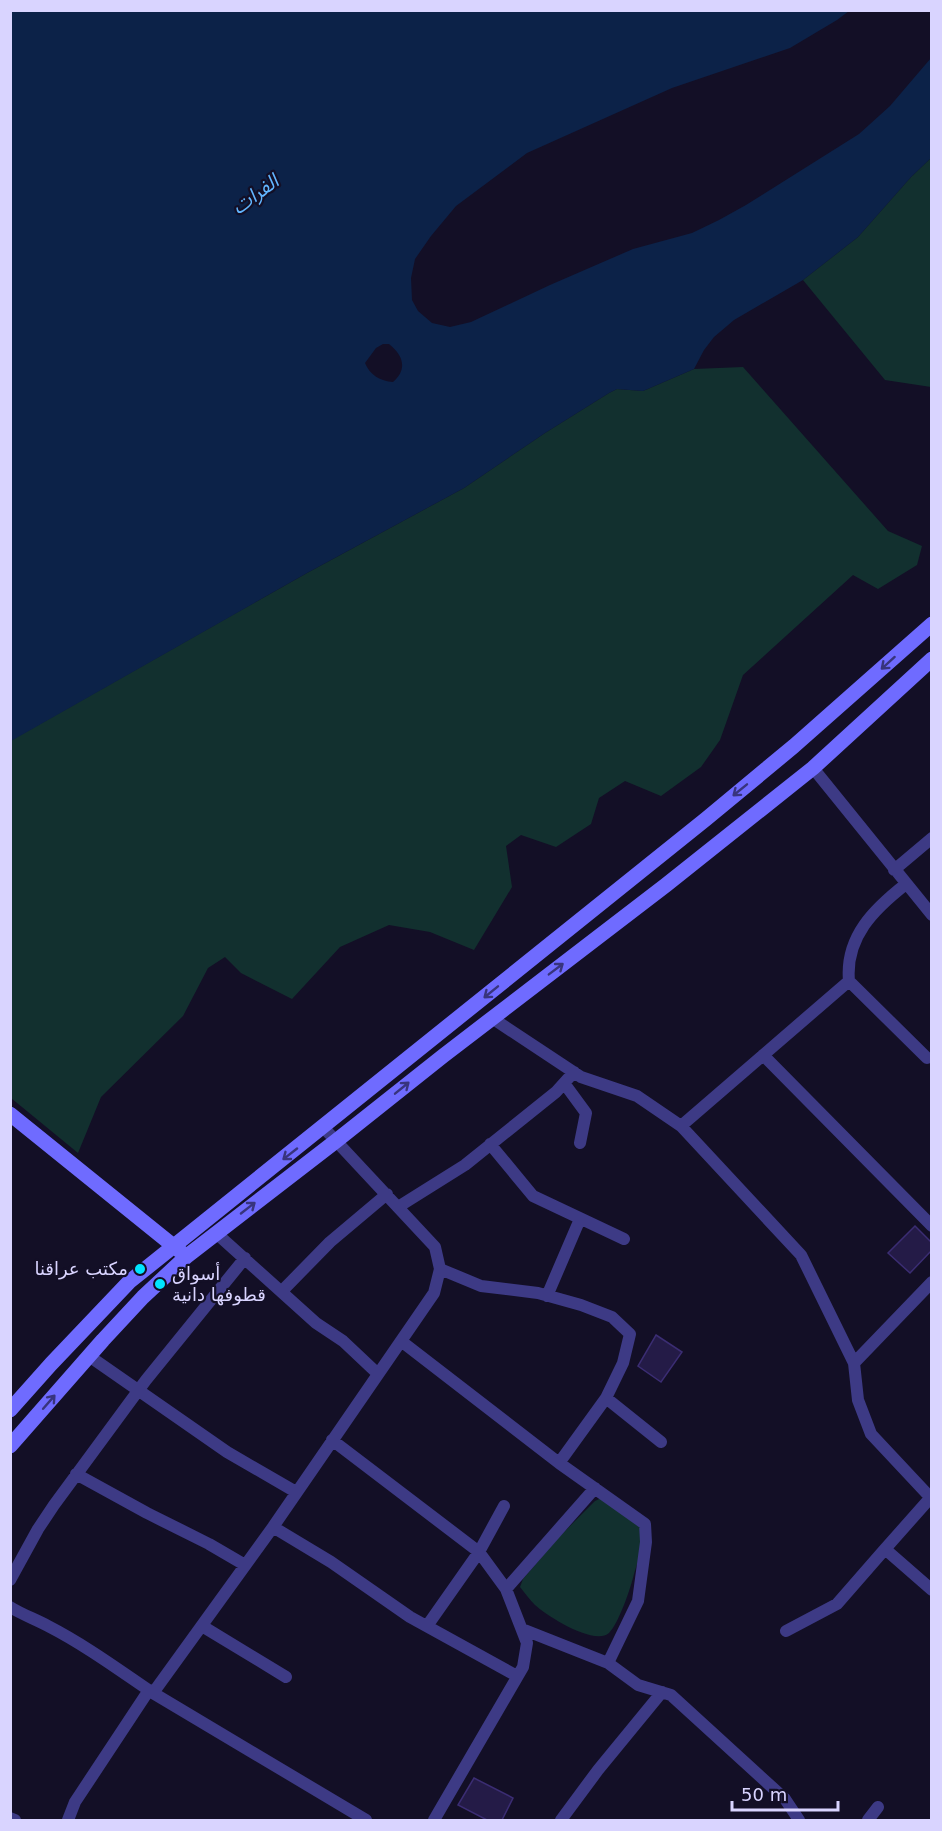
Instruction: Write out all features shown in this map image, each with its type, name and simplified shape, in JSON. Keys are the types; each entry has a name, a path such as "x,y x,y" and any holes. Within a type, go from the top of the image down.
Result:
{"street":[{"path":"10,1410 121,1290 794,746 932,624"},
{"path":"10,1446 143,1297 186,1256 666,885 813,768 932,659"},
{"path":"813,768 932,915"},
{"path":"894,870 932,838"},
{"path":"906,884 881,904 858,933 848,964 849,981 927,1058"},
{"path":"681,1126 849,981"},
{"path":"492,1018 581,1077 637,1095 681,1126 801,1255 854,1363 858,1400 871,1434 931,1496 837,1604 786,1631"},
{"path":"763,1055 932,1226"},
{"path":"398,1207 465,1165 556,1092 574,1072"},
{"path":"564,1083 586,1113 580,1143"},
{"path":"10,1114 186,1256"},
{"path":"68,1821 75,1802 151,1692 273,1527 434,1293 440,1269 435,1247 323,1127"},
{"path":"490,1144 533,1196 624,1239"},
{"path":"282,1291 330,1242 387,1194"},
{"path":"547,1296 580,1219"},
{"path":"216,1233 316,1323 343,1341 378,1374"},
{"path":"10,1580 38,1529 76,1474 139,1390 244,1258"},
{"path":"440,1269 481,1286 547,1296 581,1305 612,1317 630,1334 623,1363 606,1398 560,1463"},
{"path":"854,1363 932,1282"},
{"path":"401,1341 560,1463 645,1524 646,1542 638,1601 608,1663"},
{"path":"89,1356 227,1452 296,1492"},
{"path":"606,1398 661,1442"},
{"path":"332,1440 479,1552 506,1589 527,1643 523,1666 518,1676 434,1821"},
{"path":"76,1474 210,1544 245,1565"},
{"path":"506,1589 595,1488"},
{"path":"427,1626 479,1552 504,1506"},
{"path":"273,1527 410,1617 518,1676"},
{"path":"885,1549 932,1590"},
{"path":"10,1607 22,1615 48,1625 352,1817 366,1821"},
{"path":"202,1626 286,1677"},
{"path":"522,1629 608,1663 638,1685 671,1695 784,1799 799,1821"},
{"path":"561,1821 598,1770 662,1692"},
{"path":"868,1821 878,1807"},
{"path":"10,1818 15,1821"}],"green space":[{"path":"931,158 931,387 885,380 803,280 858,237"},
{"path":"743,367 888,531 922,546 917,565 878,589 853,575 743,675 720,740 701,767 661,796 625,781 599,798 591,824 556,847 521,835 506,846 512,887 474,950 430,932 389,925 340,947 292,999 241,973 225,957 208,968 183,1016 101,1097 78,1153 11,1098 10,741 307,573 464,488 609,393 617,389 643,391 694,369"},
{"path":"601,1498 639,1524 642,1539 621,1613 609,1633 593,1636 571,1628 550,1616 535,1605 520,1587 523,1579 558,1538 595,1501"}],"water":[{"name":"الفرات","path":"11,10 849,11 790,48 672,88 527,153 456,206 415,259 411,278 412,300 418,311 432,323 450,327 471,322 633,249 692,233 746,205 859,134 890,106 931,58 931,158 858,237 803,280 734,320 714,337 694,369 643,391 617,389 609,393 464,488 307,573 11,741","holes":["389,344 398,353 402,362 401,372 393,382 376,377 365,363 376,348"]}],"building":[{"path":"915,1226 932,1243 932,1250 910,1273 888,1253"},
{"path":"656,1335 682,1352 661,1382 638,1366"},
{"path":"474,1778 513,1798 502,1820 487,1820 458,1805"}],"place":[{"name":"مكتب عراقنا","path":"140,1269"},
{"name":"أسواق قطوفها دانية","path":"160,1284"}]}
